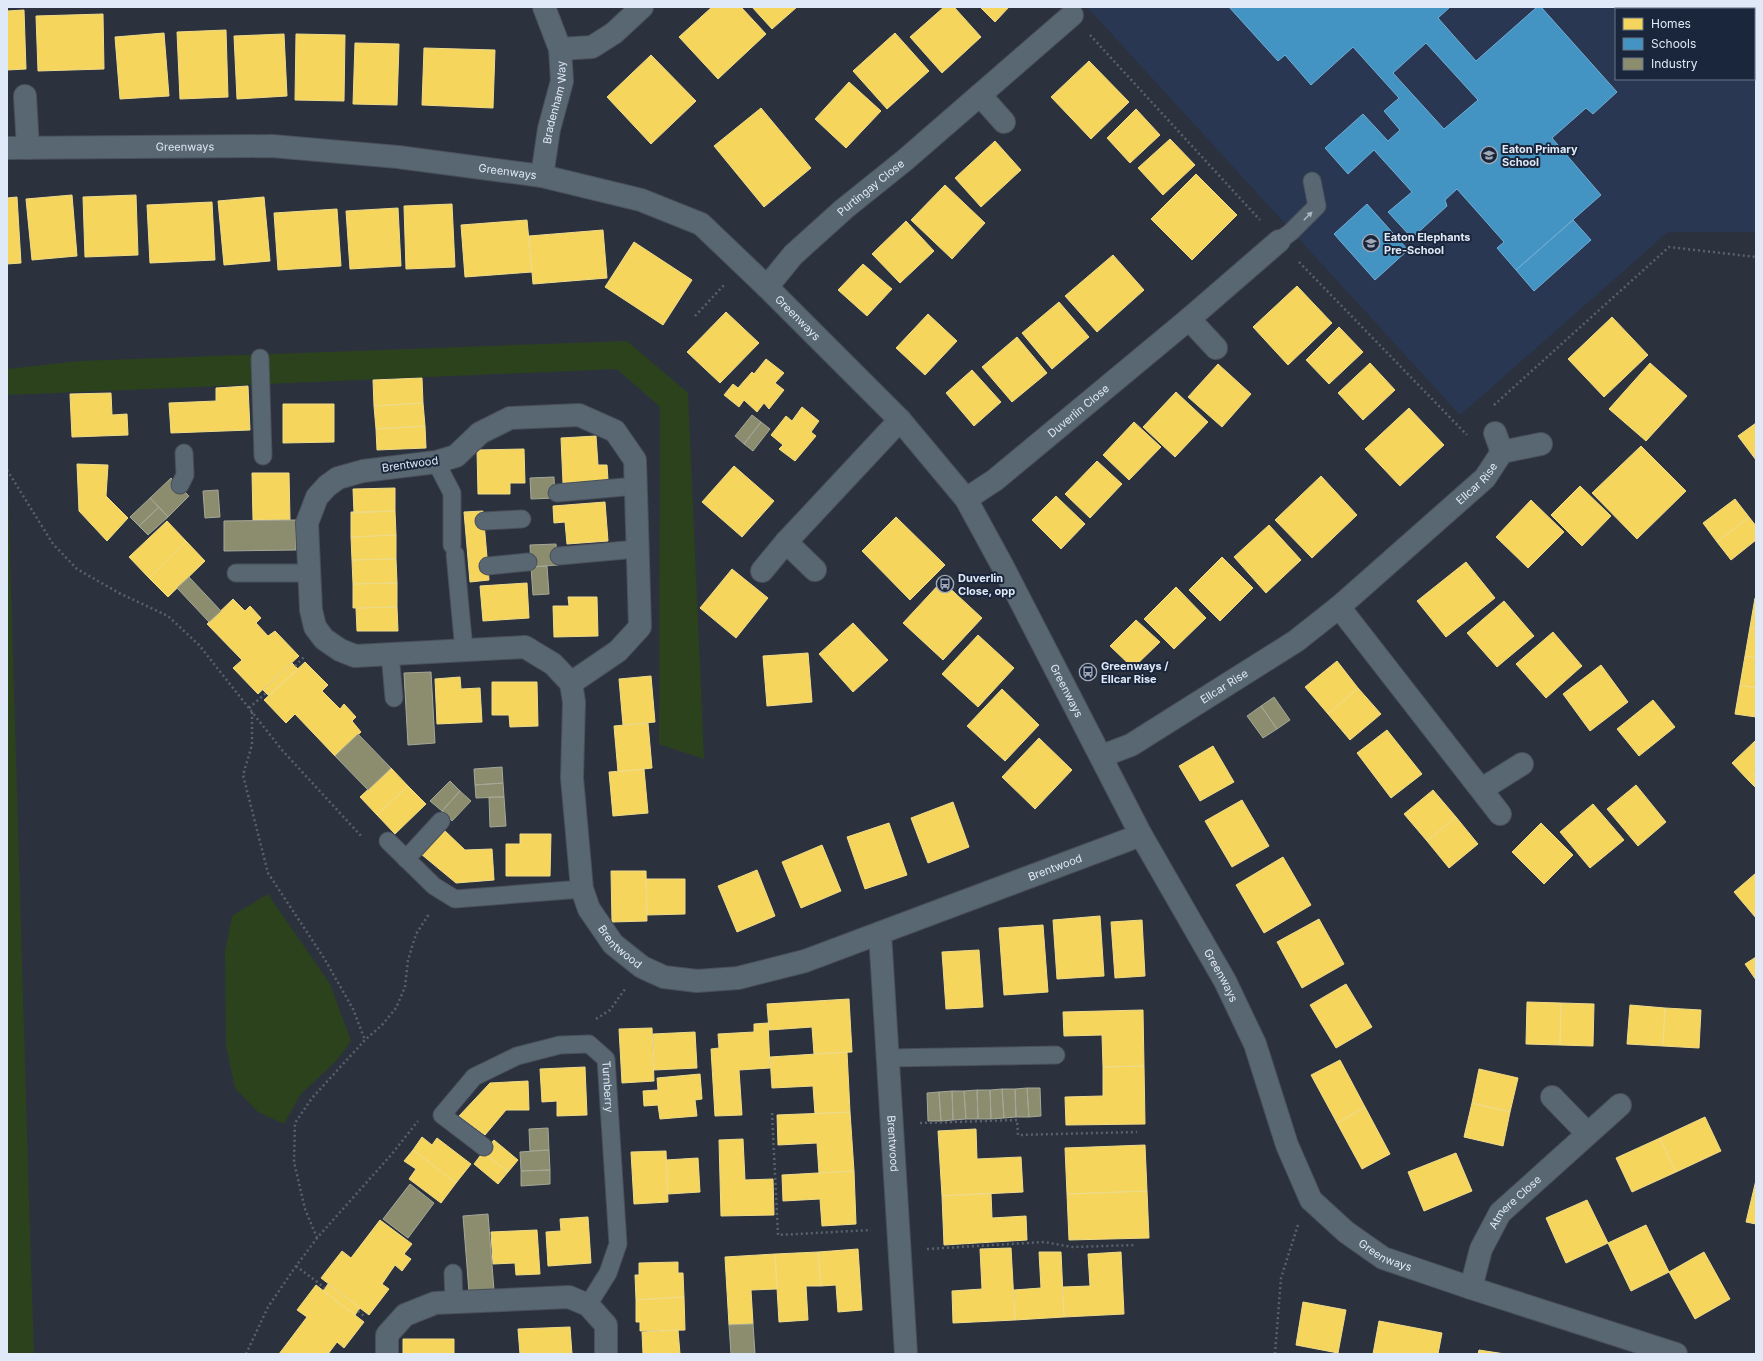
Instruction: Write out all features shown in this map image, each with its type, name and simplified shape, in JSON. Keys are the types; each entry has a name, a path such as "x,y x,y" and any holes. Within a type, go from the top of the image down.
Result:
{"street":[{"name":"Bradenham Way","path":"542,176 549,129 562,81 560,49 544,7"},
{"path":"560,49 592,47 614,33 642,7"},
{"name":"Purtingay Close","path":"767,286 798,250 844,209 905,160 1075,11"},
{"path":"980,95 1004,122"},
{"name":"Greenways","path":"25,96 17,148 272,146 398,157 542,176 641,200 701,224 767,286 900,420 966,499 1102,756 1141,835 1225,981 1255,1044 1287,1145 1311,1200 1346,1232 1383,1258 1676,1354"},
{"name":"Duverlin Close","path":"966,499 995,480 1189,319 1279,241"},
{"path":"1189,319 1216,348"},
{"name":"Brentwood","path":"571,683 618,651 640,627 635,460 614,431 579,415 510,418 480,433 456,456 436,462 363,471 338,478 327,486 317,497 307,523 309,573 311,610 315,627 324,639 340,650 355,656 525,647 553,664 571,683 574,702 572,778 582,889 589,909 613,944 642,967 664,977 697,981 738,978 805,960 1141,835"},
{"path":"762,571 786,542 900,420"},
{"name":"Ellcar Rise","path":"1102,756 1131,745 1296,641 1339,607 1485,478 1498,442 1541,444"},
{"path":"786,542 815,570"},
{"path":"1339,607 1500,814"},
{"path":"1482,789 1522,764"},
{"name":"Brentwood","path":"880,933 906,1354"},
{"path":"1552,1097 1587,1133"},
{"name":"Atmere Close","path":"1471,1288 1481,1249 1500,1213 1587,1133 1620,1106"},
{"path":"387,1354 387,1335 405,1315 435,1303 569,1297 588,1305 606,1325 606,1354"}],"lane":[{"path":"1279,241 1291,232 1317,206 1312,181"},
{"path":"260,358 263,456"},
{"path":"180,486 185,475 184,453"},
{"path":"436,462 452,493 459,523 458,559 464,650"},
{"path":"557,493 636,486"},
{"path":"484,521 522,519"},
{"path":"559,556 637,549"},
{"path":"488,566 528,562"},
{"path":"236,573 309,573"},
{"path":"390,654 394,698"},
{"path":"406,858 440,821"},
{"path":"388,841 434,886 455,899 582,889"},
{"name":"Turnberry","path":"484,1147 442,1115 474,1077 517,1056 560,1045 589,1044 606,1058 618,1244 608,1273 588,1305"},
{"path":"888,1058 1056,1055"},
{"path":"453,1273 454,1302"}],"path":[{"path":"1498,442 1493,406 1669,247 1756,257"},
{"path":"695,316 744,264"},
{"path":"7,470 53,544 77,569 119,593 168,616 199,645 282,750 363,838"},
{"path":"249,708 266,693"},
{"path":"252,712 252,745 243,775 268,873 324,958 353,1009 365,1040"},
{"path":"317,1238 305,1209 294,1162 295,1123 312,1098 365,1040 382,1025 396,1008 405,987 408,960 416,934 432,908"},
{"path":"592,1021 610,1010 642,967"},
{"path":"772,1113 778,1235 898,1228"},
{"path":"246,1354 268,1307 296,1266 317,1238 391,1155 423,1114"},
{"path":"892,1125 1017,1120 1018,1135 1137,1132"},
{"path":"1275,1354 1281,1278 1297,1227 1311,1200"},
{"path":"899,1251 1044,1242 1072,1247 1136,1245"},
{"path":"296,1266 326,1288"}],"shaded area":[{"name":"Eaton Primary School","path":"1087,7 1756,7 1756,232 1668,232 1460,415"}],"green space":[{"path":"627,341 688,393 704,759 659,744 660,407 617,369 7,395 7,369 80,361"},
{"path":"7,453 30,1235 34,1354 7,1354"},
{"path":"268,894 330,984 351,1041 336,1061 300,1095 284,1124 258,1112 235,1088 226,1045 225,952 232,916"}],"building: Homes":[{"path":"712,7 741,7 766,34 718,79 679,37"},
{"path":"752,7 797,7 772,29"},
{"path":"944,7 954,7 981,37 942,73 910,37"},
{"path":"980,7 1009,7 995,22"},
{"path":"24,10 26,69 7,70 7,11"},
{"path":"103,14 104,69 38,71 36,16"},
{"path":"226,30 228,97 180,99 177,32"},
{"path":"164,33 169,96 120,99 115,37"},
{"path":"895,33 929,71 887,109 853,71"},
{"path":"284,34 287,96 237,99 234,36"},
{"path":"296,34 345,35 344,101 295,100"},
{"path":"355,43 399,44 397,105 353,104"},
{"path":"424,48 495,50 493,108 422,105"},
{"path":"651,55 696,101 651,144 607,97"},
{"path":"1089,61 1129,102 1091,139 1051,97"},
{"path":"849,82 881,111 846,148 815,119"},
{"path":"761,108 811,168 764,207 714,146"},
{"path":"1136,109 1160,135 1130,163 1107,138"},
{"path":"1170,139 1195,165 1163,195 1138,168"},
{"path":"995,141 1021,170 981,207 955,178"},
{"path":"1196,174 1237,215 1192,260 1151,219"},
{"path":"945,185 985,223 952,259 911,220"},
{"path":"72,195 77,256 32,260 26,199"},
{"path":"136,195 138,255 85,257 83,197"},
{"path":"17,197 21,263 7,264 7,198"},
{"path":"264,197 270,261 224,265 218,201"},
{"path":"212,202 215,260 150,263 147,205"},
{"path":"452,204 455,267 406,269 404,206"},
{"path":"398,208 401,266 350,269 346,211"},
{"path":"337,209 341,266 278,270 274,213"},
{"path":"527,220 532,272 465,277 461,225"},
{"path":"906,221 934,251 900,283 872,254"},
{"path":"603,230 607,278 533,284 529,236"},
{"path":"634,242 692,280 663,325 605,287"},
{"path":"1113,255 1144,290 1097,332 1065,296"},
{"path":"863,264 892,289 867,316 838,290"},
{"path":"1297,286 1332,323 1288,365 1253,327"},
{"path":"1059,302 1089,337 1052,369 1022,333"},
{"path":"726,312 759,343 720,383 687,352"},
{"path":"928,314 957,341 925,375 896,348"},
{"path":"1612,317 1648,355 1604,397 1568,359"},
{"path":"1339,327 1363,352 1329,384 1306,360"},
{"path":"1017,337 1047,373 1012,402 982,367"},
{"path":"766,359 784,373 775,383 784,390 769,409 764,403 757,412 744,400 739,407 724,395 733,384 738,388 752,372 754,374"},
{"path":"1370,363 1395,390 1363,420 1338,393"},
{"path":"1650,363 1687,396 1646,441 1609,409"},
{"path":"1218,364 1251,394 1222,427 1188,397"},
{"path":"972,370 1001,402 974,426 946,393"},
{"path":"422,378 423,403 374,406 373,380"},
{"path":"248,386 250,430 171,433 169,403 216,401 216,388"},
{"path":"1176,392 1208,422 1175,457 1143,427"},
{"path":"111,393 112,415 127,414 128,435 72,437 70,394"},
{"path":"423,403 425,426 376,429 374,406"},
{"path":"283,404 334,404 334,442 283,443"},
{"path":"802,407 819,421 811,432 816,436 795,461 779,449 783,445 771,435 786,416 792,421"},
{"path":"1409,408 1444,445 1400,486 1365,449"},
{"path":"1134,422 1161,447 1129,480 1103,455"},
{"path":"1756,423 1756,460 1738,436"},
{"path":"425,426 426,448 377,450 376,429"},
{"path":"596,436 598,465 607,465 608,480 563,483 561,438"},
{"path":"1641,446 1686,491 1637,539 1592,493"},
{"path":"524,449 525,483 510,483 510,494 478,494 477,450"},
{"path":"1097,461 1122,484 1090,518 1065,494"},
{"path":"77,464 108,465 106,496 128,518 107,541 79,511"},
{"path":"734,466 774,501 742,537 702,502"},
{"path":"252,473 289,473 290,520 253,520"},
{"path":"1321,476 1357,515 1312,558 1275,520"},
{"path":"1580,486 1611,516 1582,546 1551,515"},
{"path":"395,488 395,511 354,513 353,489"},
{"path":"1056,496 1085,524 1061,549 1032,520"},
{"path":"1735,499 1749,517 1717,542 1703,523"},
{"path":"1531,500 1564,532 1528,568 1496,537"},
{"path":"605,502 608,541 567,544 565,522 554,523 553,506"},
{"path":"395,511 396,535 351,537 351,512"},
{"path":"483,511 489,580 470,582 464,512"},
{"path":"896,517 945,565 910,600 862,551"},
{"path":"1749,517 1756,526 1756,540 1731,560 1717,542"},
{"path":"167,521 186,541 149,578 129,557"},
{"path":"1269,525 1301,560 1266,593 1234,557"},
{"path":"396,535 396,559 352,560 351,537"},
{"path":"186,541 205,561 168,597 149,578"},
{"path":"1222,557 1253,588 1220,621 1189,590"},
{"path":"396,559 397,583 353,584 352,560"},
{"path":"1466,562 1495,598 1446,637 1417,601"},
{"path":"732,569 768,598 736,638 700,608"},
{"path":"942,581 982,618 943,660 903,623"},
{"path":"397,583 397,607 353,608 353,584"},
{"path":"527,583 529,618 483,621 480,586"},
{"path":"1176,587 1206,618 1174,649 1144,619"},
{"path":"568,597 597,597 598,636 554,637 553,606 569,606"},
{"path":"1756,598 1756,628 1750,627"},
{"path":"233,599 245,611 250,606 261,618 256,623 268,636 275,631 299,656 258,694 233,668 242,660 207,624"},
{"path":"1504,601 1534,636 1497,667 1467,633"},
{"path":"397,607 398,631 357,631 356,608"},
{"path":"1136,620 1160,642 1133,668 1110,646"},
{"path":"853,623 888,660 853,692 819,654"},
{"path":"1750,627 1756,628 1756,658 1745,656"},
{"path":"1553,632 1582,666 1546,698 1516,664"},
{"path":"978,635 1014,668 978,707 942,674"},
{"path":"808,653 812,702 767,706 763,656"},
{"path":"1745,656 1756,658 1756,688 1740,685"},
{"path":"1337,661 1358,688 1328,714 1305,687"},
{"path":"305,662 328,685 322,691 340,709 344,704 356,717 352,721 361,732 335,756 295,714 286,723 264,700"},
{"path":"292,663 298,669 269,696 263,690"},
{"path":"1601,665 1628,702 1590,731 1563,694"},
{"path":"651,676 655,722 623,725 619,679"},
{"path":"460,677 461,689 480,688 482,722 437,724 435,679"},
{"path":"492,682 537,682 538,726 510,727 509,715 492,715"},
{"path":"1740,685 1756,688 1756,717 1735,714"},
{"path":"1358,688 1381,714 1350,740 1328,714"},
{"path":"1002,689 1039,725 1005,761 967,726"},
{"path":"1653,700 1675,727 1639,756 1617,729"},
{"path":"648,723 652,768 618,772 614,726"},
{"path":"1387,730 1422,774 1391,798 1357,753"},
{"path":"1039,738 1072,770 1035,809 1002,777"},
{"path":"1756,740 1756,772 1748,780 1732,763"},
{"path":"1213,746 1234,782 1200,801 1179,766"},
{"path":"391,768 408,786 377,815 360,797"},
{"path":"644,769 648,813 613,816 609,772"},
{"path":"1756,772 1756,788 1748,780"},
{"path":"1636,785 1666,822 1638,846 1607,809"},
{"path":"408,786 426,804 395,834 377,815"},
{"path":"1433,790 1456,817 1427,841 1404,814"},
{"path":"1242,800 1269,846 1232,867 1205,821"},
{"path":"953,802 969,847 928,863 911,818"},
{"path":"1593,804 1624,840 1590,868 1560,832"},
{"path":"1456,817 1478,844 1449,868 1427,841"},
{"path":"889,823 907,875 865,889 847,837"},
{"path":"1541,823 1573,855 1544,884 1512,852"},
{"path":"443,829 465,850 492,849 494,880 456,883 421,854"},
{"path":"520,834 551,834 550,876 506,876 506,844 520,844"},
{"path":"822,845 841,891 801,908 782,862"},
{"path":"1283,857 1311,905 1264,933 1236,885"},
{"path":"757,870 775,916 737,932 718,886"},
{"path":"611,871 646,871 647,921 612,922"},
{"path":"1756,873 1756,918 1734,892"},
{"path":"646,879 685,879 685,914 647,915"},
{"path":"1100,916 1104,976 1057,979 1053,920"},
{"path":"1319,919 1344,964 1302,988 1277,942"},
{"path":"1142,920 1145,976 1115,978 1111,922"},
{"path":"1043,925 1048,992 1004,995 999,928"},
{"path":"979,950 983,1007 946,1009 942,952"},
{"path":"1756,957 1756,980 1745,964"},
{"path":"1346,984 1372,1027 1336,1048 1310,1005"},
{"path":"849,999 852,1052 814,1054 812,1027 769,1030 767,1004"},
{"path":"1527,1002 1561,1003 1560,1045 1526,1044"},
{"path":"1561,1003 1594,1004 1593,1046 1560,1045"},
{"path":"1630,1005 1665,1008 1663,1046 1627,1044"},
{"path":"1665,1008 1701,1010 1699,1048 1663,1046"},
{"path":"1143,1010 1144,1066 1103,1067 1102,1035 1064,1036 1063,1012"},
{"path":"768,1023 770,1068 739,1070 742,1115 715,1116 711,1049 719,1048 718,1034 754,1032 754,1024"},
{"path":"652,1028 654,1081 622,1083 619,1029"},
{"path":"695,1032 697,1068 654,1070 653,1034"},
{"path":"847,1052 850,1112 815,1114 813,1086 772,1088 770,1057"},
{"path":"1340,1060 1365,1107 1337,1123 1311,1075"},
{"path":"1144,1066 1145,1124 1066,1125 1065,1097 1103,1096 1103,1067"},
{"path":"585,1067 587,1115 557,1116 557,1101 542,1102 540,1069"},
{"path":"1479,1069 1518,1078 1510,1112 1472,1103"},
{"path":"700,1074 702,1099 695,1100 697,1116 660,1119 658,1105 644,1106 643,1091 658,1090 657,1078"},
{"path":"528,1081 529,1110 506,1110 485,1135 459,1116 490,1083"},
{"path":"1472,1103 1510,1112 1503,1146 1464,1137"},
{"path":"1365,1107 1390,1154 1362,1169 1337,1123"},
{"path":"850,1112 854,1171 819,1173 817,1143 778,1145 777,1115"},
{"path":"1705,1117 1721,1151 1676,1172 1660,1138"},
{"path":"976,1129 977,1159 1021,1157 1023,1192 942,1196 938,1131"},
{"path":"422,1137 432,1145 437,1138 471,1164 456,1183 413,1150"},
{"path":"1660,1138 1676,1172 1632,1192 1616,1158"},
{"path":"743,1139 745,1180 773,1179 774,1215 721,1216 719,1140"},
{"path":"494,1140 518,1160 508,1172 483,1152"},
{"path":"1145,1145 1147,1191 1067,1194 1065,1148"},
{"path":"413,1150 456,1183 441,1203 409,1179 416,1169 404,1161"},
{"path":"666,1151 668,1202 634,1204 631,1152"},
{"path":"483,1152 508,1172 498,1184 474,1164"},
{"path":"1456,1153 1472,1191 1424,1211 1408,1172"},
{"path":"698,1158 700,1192 668,1194 666,1160"},
{"path":"854,1171 856,1224 822,1226 820,1199 783,1201 782,1175"},
{"path":"1756,1180 1756,1224 1746,1222"},
{"path":"1147,1191 1149,1238 1069,1240 1067,1194"},
{"path":"991,1193 992,1218 1026,1216 1027,1240 944,1245 942,1196"},
{"path":"1587,1200 1608,1243 1566,1263 1546,1218"},
{"path":"588,1217 591,1263 548,1266 546,1232 561,1231 560,1219"},
{"path":"380,1220 412,1244 404,1254 411,1259 402,1271 395,1265 382,1284 389,1289 369,1315 321,1278 342,1251 351,1258"},
{"path":"1646,1225 1669,1272 1631,1291 1608,1243"},
{"path":"537,1230 540,1274 516,1275 515,1263 493,1264 491,1232"},
{"path":"1011,1248 1015,1320 953,1323 952,1291 982,1289 980,1249"},
{"path":"858,1249 862,1310 838,1312 836,1285 821,1286 818,1252"},
{"path":"818,1252 821,1286 806,1286 808,1320 779,1322 775,1254"},
{"path":"1039,1252 1061,1252 1064,1317 1015,1320 1014,1290 1041,1288"},
{"path":"1121,1252 1124,1314 1064,1317 1063,1287 1090,1286 1088,1254"},
{"path":"1704,1252 1730,1299 1695,1319 1669,1272"},
{"path":"775,1254 777,1289 751,1290 753,1324 729,1325 725,1257"},
{"path":"678,1262 678,1273 683,1273 684,1297 636,1300 635,1275 639,1275 639,1263"},
{"path":"328,1284 360,1308 355,1315 323,1291"},
{"path":"316,1285 364,1322 344,1348 337,1342 328,1354 279,1354 307,1317 297,1310"},
{"path":"684,1297 685,1330 640,1331 640,1322 636,1322 636,1300"},
{"path":"1303,1302 1346,1310 1338,1353 1296,1345"},
{"path":"1379,1321 1442,1333 1438,1354 1373,1354"},
{"path":"570,1327 572,1354 520,1354 518,1329"},
{"path":"678,1330 680,1354 643,1354 642,1332"},
{"path":"403,1339 454,1339 454,1354 403,1354"},
{"path":"1479,1350 1505,1354 1478,1354"}],"building: Schools":[{"path":"1229,7 1450,7 1438,18 1476,61 1537,7 1541,7 1617,92 1593,114 1586,108 1552,138 1601,195 1516,270 1497,248 1504,242 1457,189 1445,200 1447,206 1412,238 1388,212 1412,192 1374,150 1348,174 1325,148 1363,114 1388,141 1400,130 1384,111 1399,98 1353,47 1311,85 1285,55 1278,61","holes":["1426,43 1478,100 1444,129 1393,73"]},
{"path":"1367,204 1408,250 1375,280 1334,234"},
{"path":"1573,220 1591,240 1534,291 1516,270"}],"building: Industry":[{"path":"752,415 761,422 744,444 735,436"},
{"path":"761,422 770,429 753,451 744,444"},
{"path":"554,477 555,498 531,499 530,478"},
{"path":"171,478 189,496 168,517 150,498"},
{"path":"218,490 220,517 205,518 203,491"},
{"path":"150,498 159,507 139,526 130,517"},
{"path":"159,507 168,517 148,535 139,526"},
{"path":"296,520 296,550 224,551 224,521"},
{"path":"556,544 558,565 531,567 530,545"},
{"path":"547,566 549,594 533,595 531,567"},
{"path":"189,577 221,611 209,622 177,588"},
{"path":"431,672 435,743 408,745 404,673"},
{"path":"1274,697 1290,720 1277,729 1261,706"},
{"path":"1261,706 1277,729 1263,738 1247,716"},
{"path":"358,734 391,768 368,790 335,756"},
{"path":"502,767 503,783 475,785 474,769"},
{"path":"450,781 460,791 442,811 430,801"},
{"path":"503,783 504,797 476,798 475,785"},
{"path":"460,791 471,801 452,821 442,811"},
{"path":"489,797 504,797 506,826 490,827"},
{"path":"1027,1088 1040,1088 1041,1116 1029,1117"},
{"path":"1027,1088 1029,1117 1016,1117 1015,1089"},
{"path":"1002,1089 1004,1118 991,1119 990,1090"},
{"path":"1002,1089 1015,1089 1016,1117 1004,1118"},
{"path":"977,1090 978,1119 966,1119 964,1091"},
{"path":"977,1090 990,1090 991,1119 978,1119"},
{"path":"952,1091 953,1120 941,1121 939,1092"},
{"path":"952,1091 964,1091 966,1119 953,1120"},
{"path":"939,1092 941,1121 928,1121 927,1093"},
{"path":"548,1128 549,1150 530,1151 529,1129"},
{"path":"549,1150 550,1170 521,1171 520,1152"},
{"path":"550,1170 550,1184 521,1186 521,1171"},
{"path":"410,1184 434,1203 408,1238 383,1219"},
{"path":"488,1214 494,1290 469,1292 463,1216"},
{"path":"753,1324 755,1354 731,1354 729,1325"}],"place":[{"name":"Eaton Primary School","path":"1489,155"},
{"name":"Eaton Elephants Pre-School","path":"1371,243"},
{"name":"Duverlin Close, opp","path":"945,584"},
{"name":"Greenways / Ellcar Rise","path":"1088,672"}]}
